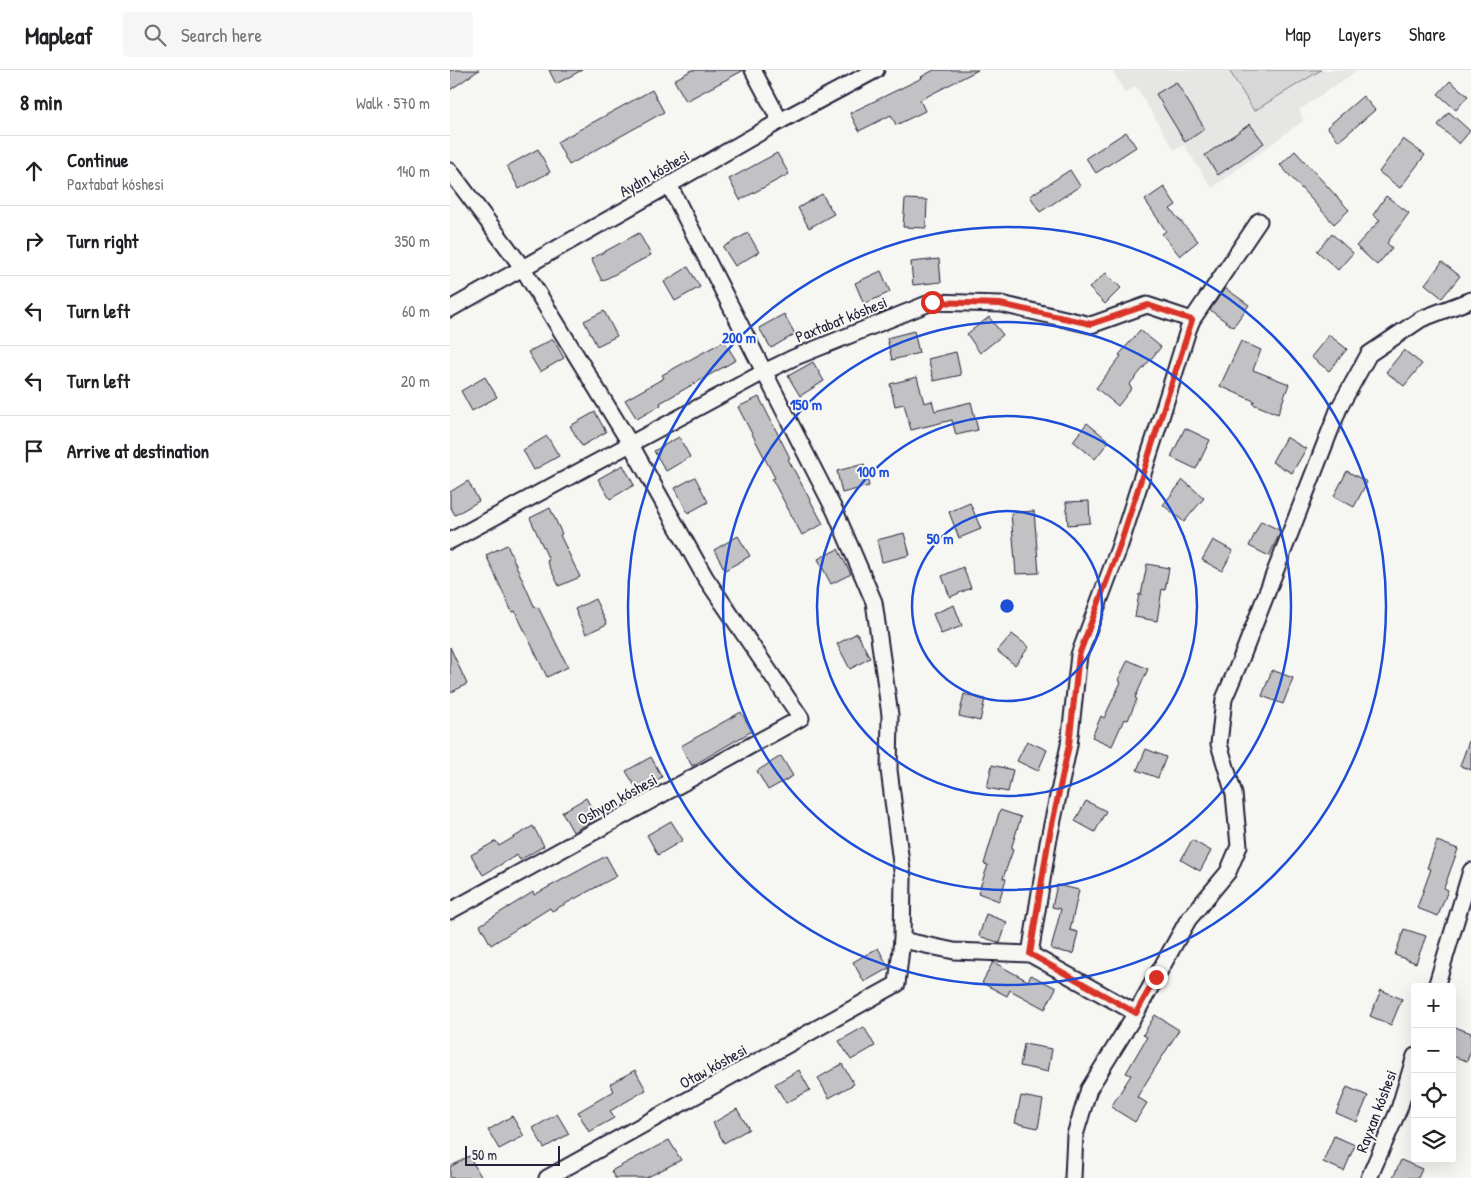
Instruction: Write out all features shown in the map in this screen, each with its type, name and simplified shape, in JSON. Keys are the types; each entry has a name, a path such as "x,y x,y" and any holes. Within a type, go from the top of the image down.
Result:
{"street":[{"path":"753,70 780,121"},
{"name":"Aydın kóshesi","path":"450,309 780,121 876,70"},
{"path":"450,170 522,268 631,445"},
{"path":"669,185 836,511 874,602 890,715 889,770 903,878 902,940 954,951 1030,954 1136,1013"},
{"path":"1030,954 1048,843 1069,745 1079,655 1119,548 1192,320 1259,221"},
{"path":"1073,1178 1075,1135 1090,1089 1136,1013 1188,920 1228,872 1239,846 1234,794 1219,744 1224,698 1339,408 1369,354 1421,319 1471,300"},
{"name":"Paxtabat kóshesi","path":"450,541 764,372 793,358 932,302 1000,304 1091,324 1148,305 1192,320"},
{"name":"Oshyon kóshesi","path":"450,911 801,718 705,577 631,445"},
{"path":"1437,983 1471,872"},
{"name":"Otaw kóshesi","path":"546,1178 897,984 902,940"},
{"name":"Rayxan kóshesi","path":"1369,1178 1399,1109 1411,1069"}],"shaded area":[{"path":"1112,70 1358,70 1299,110 1304,120 1212,188 1184,145 1174,150 1136,86 1125,93"},
{"path":"1229,70 1321,70 1254,111"}],"building":[{"path":"450,70 479,70 450,90"},
{"path":"549,70 582,70 556,84"},
{"path":"692,70 744,70 686,101 674,80"},
{"path":"934,70 978,70 920,100 925,111 896,125 891,115 859,131 850,113 922,78"},
{"path":"1450,81 1468,96 1456,110 1438,94"},
{"path":"1176,82 1205,129 1185,142 1156,94"},
{"path":"652,90 664,112 569,165 557,142"},
{"path":"1363,96 1375,110 1339,141 1327,127"},
{"path":"1449,112 1470,131 1459,144 1438,125"},
{"path":"1250,124 1264,143 1218,175 1205,155"},
{"path":"1126,132 1136,147 1096,173 1086,158"},
{"path":"1403,139 1425,155 1400,188 1379,172"},
{"path":"538,149 550,172 519,189 507,166"},
{"path":"1295,151 1349,210 1334,224 1280,165"},
{"path":"777,153 789,174 740,200 729,179"},
{"path":"1070,170 1080,186 1040,212 1030,196"},
{"path":"1164,187 1176,205 1170,209 1198,241 1180,256 1162,234 1166,231 1145,200"},
{"path":"822,194 834,214 809,228 798,208"},
{"path":"1386,196 1409,213 1387,243 1392,248 1377,265 1356,246 1380,220 1373,215"},
{"path":"905,199 927,200 926,228 903,227"},
{"path":"639,233 651,255 602,281 591,259"},
{"path":"748,233 759,252 735,266 723,247"},
{"path":"1332,234 1353,253 1338,270 1317,251"},
{"path":"939,259 941,282 913,285 911,262"},
{"path":"1442,262 1460,276 1442,298 1425,284"},
{"path":"688,267 700,287 675,301 664,282"},
{"path":"881,271 890,292 864,304 855,283"},
{"path":"1106,273 1121,288 1105,304 1089,288"},
{"path":"1225,288 1249,305 1233,327 1210,310"},
{"path":"604,311 617,336 597,346 584,321"},
{"path":"784,314 795,334 771,348 759,328"},
{"path":"989,317 1003,335 980,353 967,334"},
{"path":"1140,330 1161,347 1129,385 1132,388 1118,406 1096,388 1121,356 1119,355"},
{"path":"914,331 919,353 892,360 887,338"},
{"path":"1329,335 1347,349 1329,371 1311,357"},
{"path":"553,339 564,358 540,372 528,352"},
{"path":"724,341 736,360 660,403 661,405 637,419 625,400 664,378 662,375"},
{"path":"1241,341 1261,350 1253,370 1289,384 1278,414 1253,404 1254,401 1220,386"},
{"path":"1404,350 1422,364 1404,386 1386,372"},
{"path":"956,352 961,375 934,381 928,359"},
{"path":"813,362 824,381 800,396 788,376"},
{"path":"485,377 497,397 472,411 461,391"},
{"path":"917,377 924,403 932,401 935,411 971,402 978,430 956,435 952,420 911,430 904,404 895,406 890,384"},
{"path":"759,397 790,458 788,459 823,524 802,535 772,479 775,478 738,407"},
{"path":"595,412 606,432 582,446 570,426"},
{"path":"1087,423 1109,441 1095,459 1073,441"},
{"path":"1185,428 1210,440 1196,469 1171,457"},
{"path":"547,436 559,456 534,470 523,450"},
{"path":"679,437 690,457 666,471 654,451"},
{"path":"1286,437 1306,449 1292,473 1272,462"},
{"path":"864,464 869,486 842,493 837,471"},
{"path":"623,465 634,485 610,499 598,479"},
{"path":"1347,471 1367,482 1354,507 1334,496"},
{"path":"695,477 708,502 688,513 675,488"},
{"path":"1183,480 1204,498 1184,522 1163,505"},
{"path":"468,481 479,501 455,515 450,506 450,492"},
{"path":"1089,501 1090,523 1068,525 1066,502"},
{"path":"970,503 981,529 959,538 949,512"},
{"path":"550,508 562,534 560,535 580,577 559,586 530,518"},
{"path":"1034,511 1039,573 1016,574 1011,513"},
{"path":"1261,521 1281,531 1269,556 1249,546"},
{"path":"904,533 910,555 882,562 877,540"},
{"path":"738,536 750,556 725,570 714,550"},
{"path":"1213,540 1233,551 1222,571 1202,560"},
{"path":"507,545 535,608 538,607 568,667 547,677 515,611 512,612 486,555"},
{"path":"838,549 851,574 831,584 818,559"},
{"path":"1147,564 1169,568 1165,590 1162,589 1157,621 1135,617"},
{"path":"963,567 971,588 950,597 942,576"},
{"path":"595,599 607,624 586,634 575,609"},
{"path":"954,605 962,626 941,634 933,614"},
{"path":"857,633 870,658 850,669 837,644"},
{"path":"1012,634 1029,647 1015,665 997,651"},
{"path":"450,647 467,684 450,693"},
{"path":"1128,660 1148,669 1135,698 1137,699 1128,720 1124,719 1112,746 1092,737 1101,716 1104,718 1121,682 1118,680"},
{"path":"1272,670 1293,678 1283,704 1262,696"},
{"path":"964,694 985,699 980,721 959,716"},
{"path":"741,712 752,731 692,766 681,746"},
{"path":"1471,738 1471,770 1460,766"},
{"path":"1027,741 1047,750 1038,771 1017,761"},
{"path":"1146,749 1166,757 1158,778 1137,770"},
{"path":"781,756 793,776 768,790 757,771"},
{"path":"651,757 662,777 638,791 626,771"},
{"path":"992,765 1013,770 1008,792 987,788"},
{"path":"586,798 597,818 573,832 562,812"},
{"path":"1086,801 1106,811 1095,832 1075,821"},
{"path":"1000,810 1021,817 1011,849 1013,850 1003,878 1006,879 999,901 978,893 988,865 984,864"},
{"path":"671,821 683,840 658,855 647,835"},
{"path":"533,826 544,846 520,860 517,855 483,875 471,855 496,841 499,846"},
{"path":"1192,840 1211,851 1200,871 1181,860"},
{"path":"1437,841 1458,849 1444,888 1448,890 1438,916 1417,908 1431,869 1427,868"},
{"path":"606,856 617,876 552,911 550,908 491,945 480,925 533,892 534,895"},
{"path":"1057,885 1079,890 1070,930 1078,932 1073,954 1051,949 1061,909 1052,907"},
{"path":"986,914 1007,922 1000,943 979,936"},
{"path":"1404,929 1426,936 1416,963 1395,955"},
{"path":"878,948 889,968 864,982 853,962"},
{"path":"993,962 1028,981 1031,975 1056,988 1045,1009 1010,990 1007,996 982,983"},
{"path":"1381,990 1402,999 1391,1025 1370,1016"},
{"path":"1155,1015 1179,1030 1137,1097 1147,1103 1135,1122 1111,1107 1131,1075 1126,1073 1147,1037 1143,1035"},
{"path":"864,1027 875,1046 851,1060 839,1041"},
{"path":"1456,1027 1471,1033 1471,1050 1467,1061 1456,1057"},
{"path":"1024,1044 1052,1049 1048,1072 1020,1066"},
{"path":"842,1064 854,1084 829,1098 818,1078"},
{"path":"635,1070 646,1090 610,1111 614,1118 589,1132 578,1112 614,1091 610,1084"},
{"path":"799,1070 810,1090 786,1103 775,1084"},
{"path":"1347,1087 1368,1096 1357,1122 1336,1113"},
{"path":"1021,1096 1043,1100 1038,1128 1015,1123"},
{"path":"737,1109 749,1129 724,1143 713,1123"},
{"path":"557,1114 569,1134 544,1148 533,1128"},
{"path":"512,1116 524,1136 499,1149 488,1130"},
{"path":"1334,1136 1355,1145 1344,1171 1323,1162"},
{"path":"669,1140 681,1160 646,1178 615,1178 611,1171"},
{"path":"469,1156 482,1178 450,1178 450,1167"},
{"path":"1401,1160 1422,1169 1418,1178 1393,1178"}],"route":[{"path":"932,302 1000,304 1091,324 1148,305 1192,320 1119,548 1079,655 1069,745 1048,843 1030,954 1136,1013 1156,977"}]}
